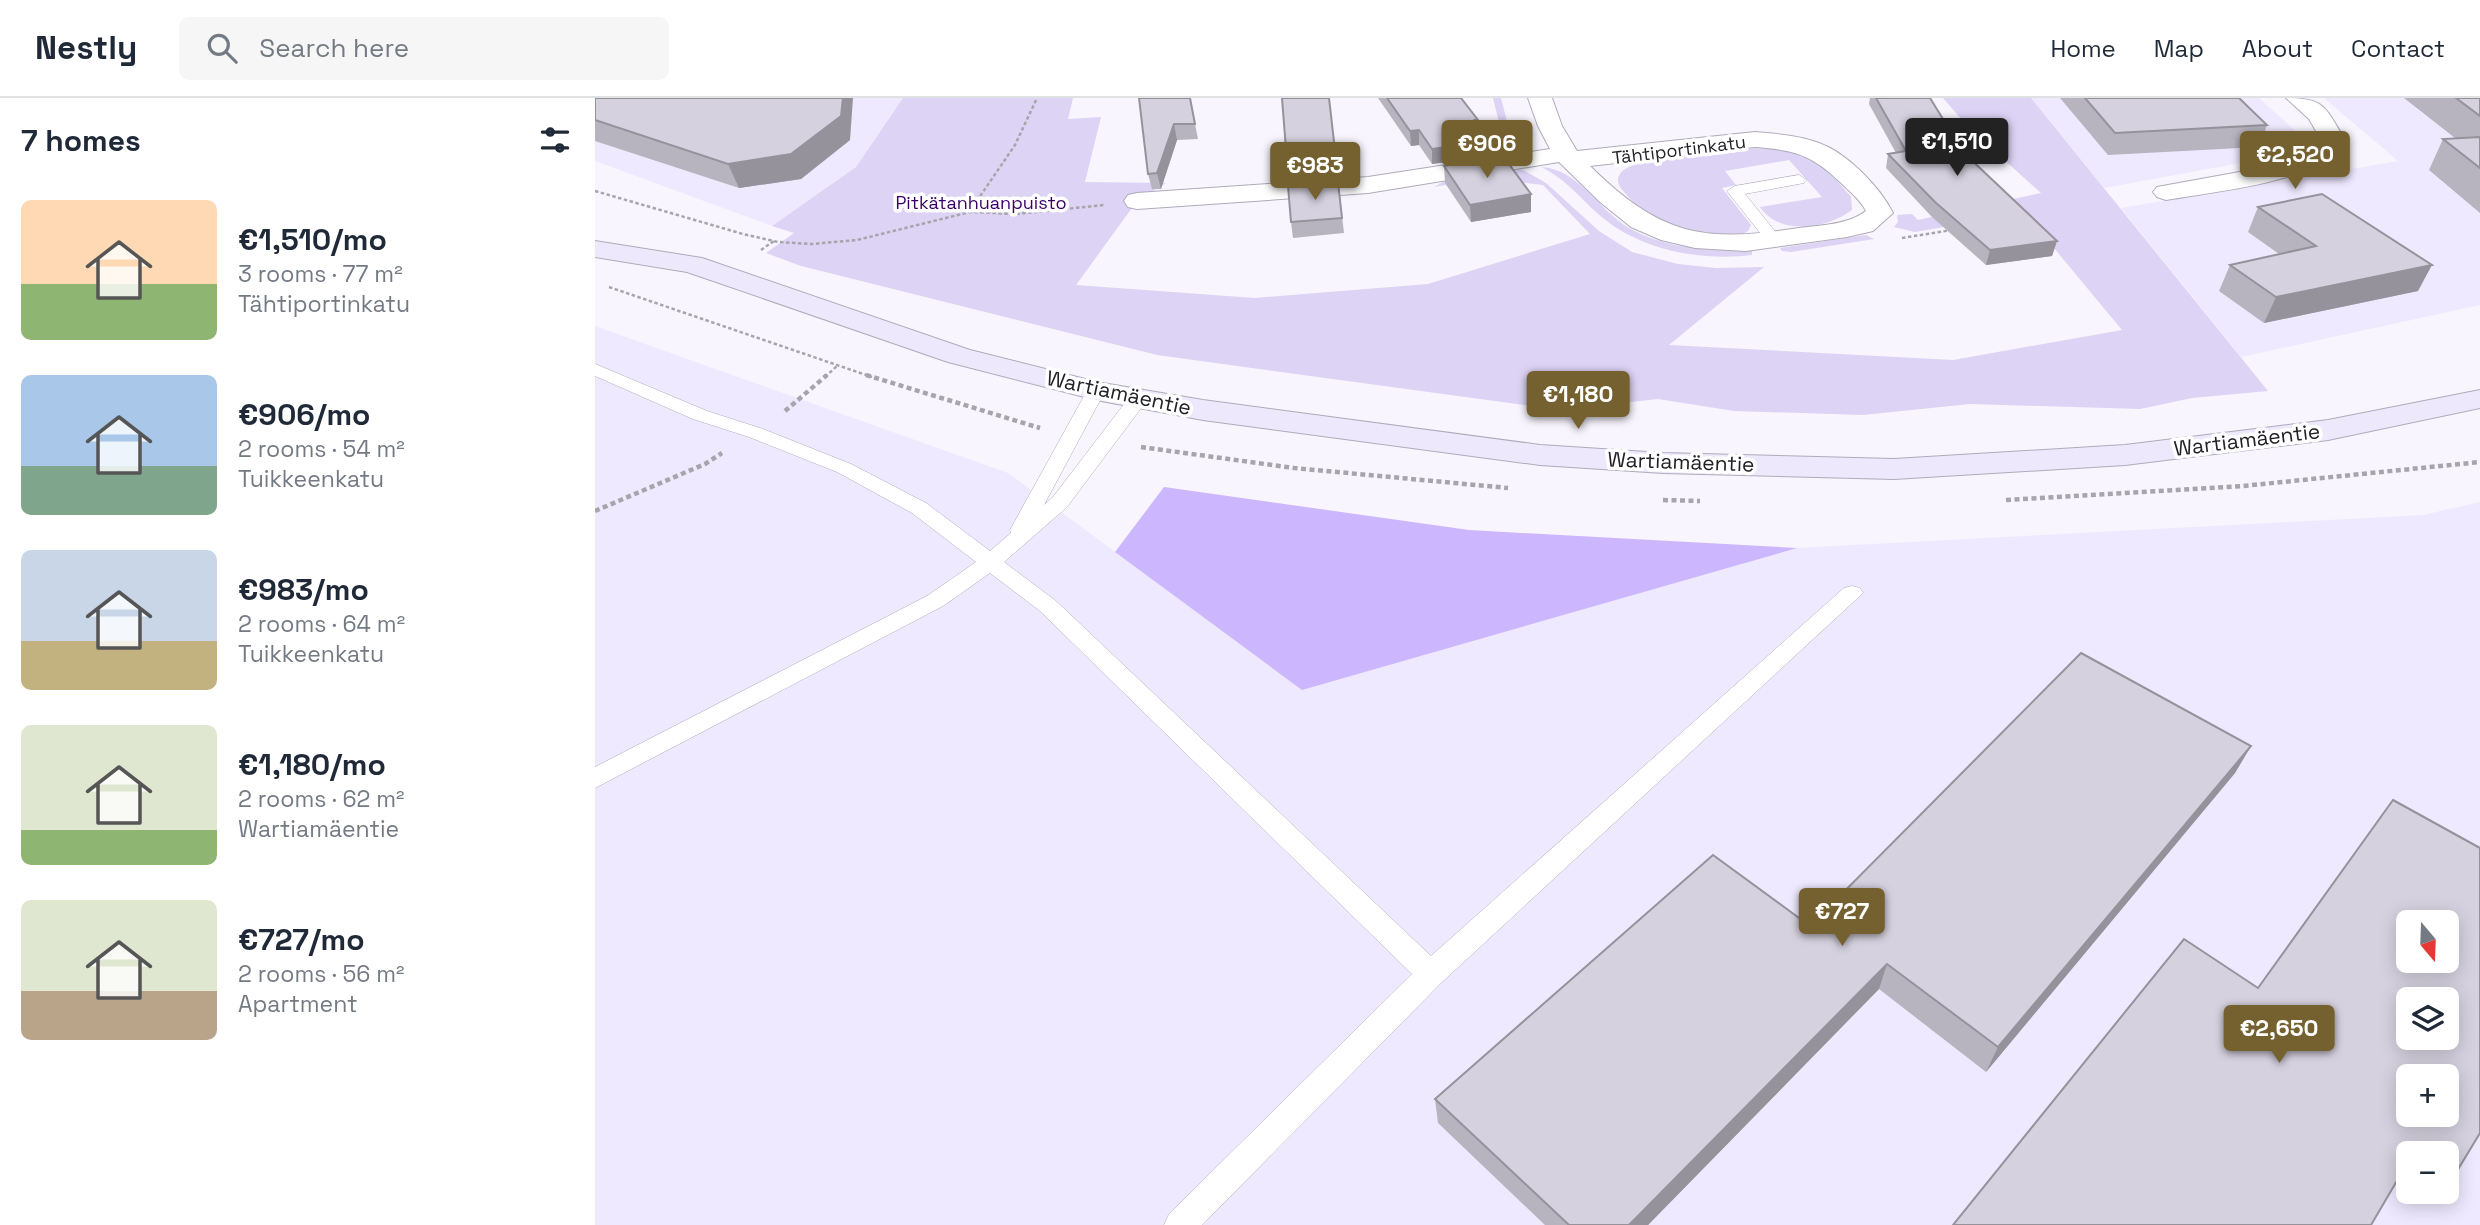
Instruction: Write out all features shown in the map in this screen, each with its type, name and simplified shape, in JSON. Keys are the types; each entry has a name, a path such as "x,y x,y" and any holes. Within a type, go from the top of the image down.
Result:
{"main road":[{"name":"Wartiamäentie","path":"600,237 692,264 959,356 1096,391 1423,442 1540,455 1663,463 1894,469 2139,454 2328,430 2480,399"}],"street":[{"name":"Tähtiportinkatu","path":"1540,98 1566,156 1619,206 1659,230 1715,242 1774,240 1864,225 1880,213 1872,199 1836,164 1810,148 1791,144 1707,144 1626,157 1566,156"},
{"path":"2166,192 2311,163 2328,152 2332,138 2318,115 2298,98"},
{"path":"1137,201 1368,185 1566,156"}],"lane":[{"path":"1774,240 1735,191 1799,180"},
{"path":"595,369 700,415 756,433 843,468 919,508 1048,606 1431,974"},
{"path":"1014,542 1096,391"},
{"path":"595,778 935,601 990,562 1060,502 1138,398"},
{"path":"1180,1225 1431,974 1852,593"}],"path":[{"path":"970,212 1015,145 1037,98"},
{"path":"595,191 774,241 812,244 857,240 970,212 1016,214 1137,201"},
{"path":"697,229 706,223"},
{"path":"761,250 774,241"},
{"path":"595,511 705,464"}],"shaded area":[{"path":"595,98 903,98 856,167 772,226 595,161"},
{"path":"2031,98 2259,98 2303,138 2289,152 2104,188"},
{"path":"2324,98 2480,98 2480,305 2241,357 2121,208 2398,161"},
{"path":"595,326 1008,473 1302,689 1797,548 2423,515 2480,502 2480,1225 595,1225"},
{"path":"1164,487 1469,530 1797,548 1302,690 1115,552"}],"green space":[{"name":"Pitkätanhuanpuisto","path":"903,98 1073,98 1068,119 1101,117 1085,182 1166,183 1137,201 1076,285 1255,298 1428,284 1590,234 1543,185 1487,178 1434,187 1445,181 1515,169 1523,170 1546,183 1599,231 1632,252 1678,264 1716,268 1764,267 1669,345 1953,360 2122,330 2039,230 1990,219 1915,232 1894,227 1898,222 1897,215 1912,214 1918,220 2041,193 1969,128 1943,98 2031,98 2268,391 2192,398 2140,409 1970,404 1863,415 1734,411 1658,399 1560,410 1157,355 801,266 766,253 794,233 772,226 856,167"},
{"path":"1493,98 1501,98 1512,141 1507,156 1454,163 1450,161 1481,156 1504,143"},
{"path":"1777,148 1801,154 1827,171 1851,197 1852,210 1830,222 1804,226 1791,226 1768,216 1760,207 1822,197 1789,160 1725,171 1736,185 1722,188 1751,225 1743,234 1711,234 1664,222 1636,205 1618,182 1620,174 1629,167 1646,161 1694,153"},
{"path":"1541,167 1554,169 1577,182 1618,220 1643,235 1689,247 1752,250 1752,255 1693,255 1636,239 1603,218 1567,184"},
{"path":"1866,235 1874,239 1791,252 1782,251 1780,248"}],"building":[{"path":"595,98 843,98 841,116 791,154 728,164 595,120"},
{"path":"1139,98 1190,98 1195,124 1174,124 1157,173 1148,174"},
{"path":"1282,98 1329,98 1336,159 1287,162"},
{"path":"1387,98 1461,98 1490,141 1432,149 1419,130 1410,131"},
{"path":"1876,98 1930,98 1964,153 2057,241 1990,250 1935,202 1888,154 1906,151"},
{"path":"2085,98 2239,98 2267,125 2115,133"},
{"path":"2456,98 2480,98 2480,116"},
{"path":"2480,137 2480,168 2443,139"},
{"path":"1503,156 1531,194 1470,205 1444,166"},
{"path":"1338,182 1342,218 1291,222 1288,186"},
{"path":"2322,194 2432,265 2276,297 2230,265 2316,246 2258,207"},
{"path":"2081,653 2251,746 1998,1047 1887,964 1629,1225 1569,1225 1435,1099 1713,855 1810,926"},
{"path":"2393,800 2480,848 2480,1133 2459,1168 2459,1141 2396,1141 2396,1182 2371,1225 1953,1225 2184,939 2258,988"}]}
